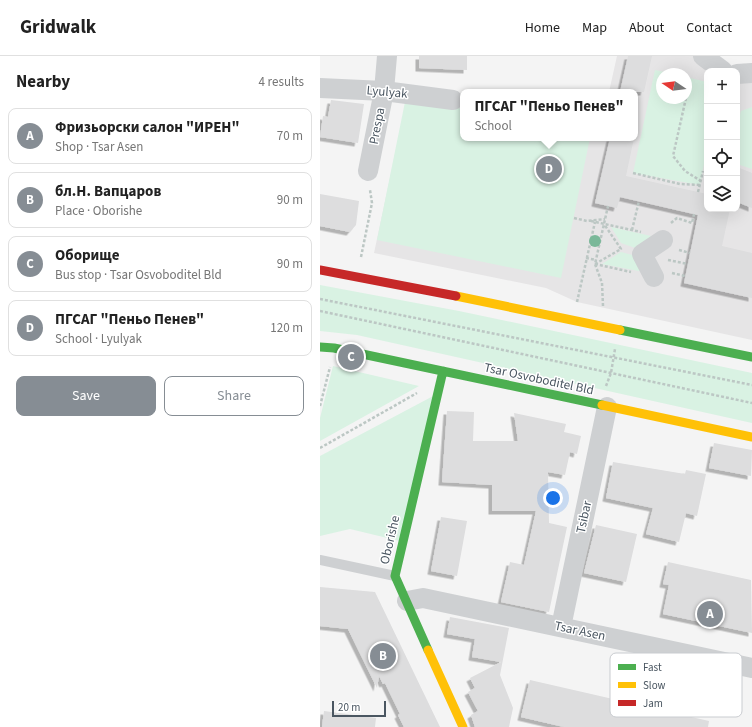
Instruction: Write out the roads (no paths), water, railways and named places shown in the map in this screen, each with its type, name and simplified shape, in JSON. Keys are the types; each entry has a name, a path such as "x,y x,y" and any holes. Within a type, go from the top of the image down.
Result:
{"main road":[{"path":"320,270 377,280 752,356"},
{"name":"Tsar Osvoboditel Bld","path":"320,347 334,348 752,437"},
{"name":"Oborishe","path":"443,371 395,576 463,727"}],"street":[{"name":"Prespa","path":"368,171 384,91 387,56"},
{"path":"703,56 719,68"},
{"path":"740,74 752,72"},
{"name":"Lyulyak","path":"320,88 384,91 460,101"},
{"path":"654,277 642,254 663,240"},
{"name":"Tsibar","path":"561,627 603,406"},
{"name":"Tsar Asen","path":"407,600 423,598 682,653"},
{"name":"Tsar Asen","path":"742,666 752,668"}],"lane":[{"path":"320,560 395,576"}],"place":[{"name":"ПГСАГ \"Пеньо Пенев\"","path":"549,169"},
{"name":"Оборище","path":"351,357"},
{"name":"Фризьорски салон \"ИРЕН\"","path":"710,614"},
{"name":"бл.Н. Вапцаров","path":"383,656"}]}
